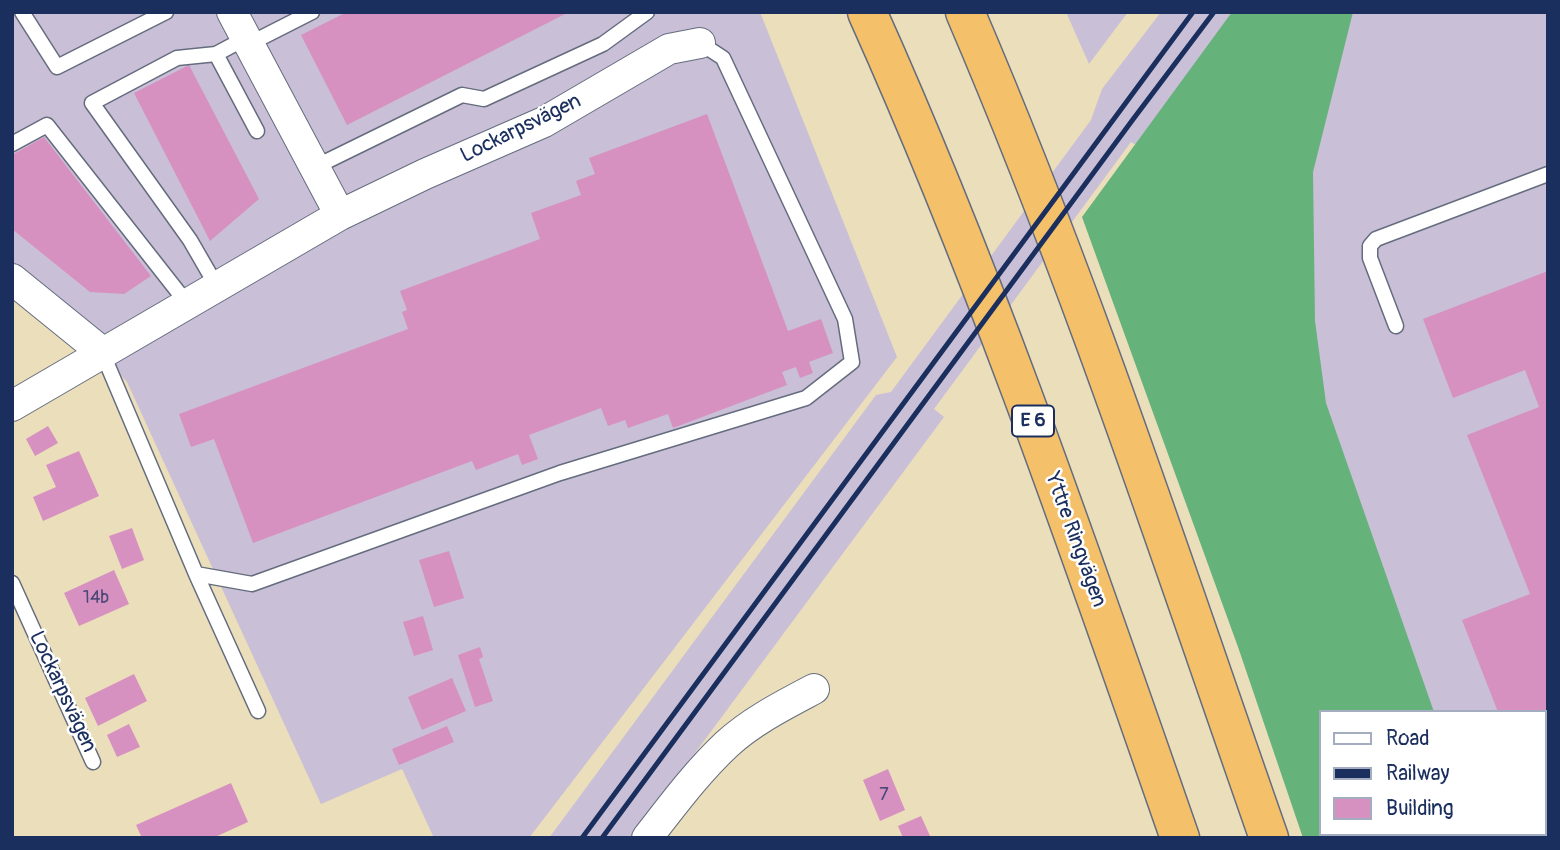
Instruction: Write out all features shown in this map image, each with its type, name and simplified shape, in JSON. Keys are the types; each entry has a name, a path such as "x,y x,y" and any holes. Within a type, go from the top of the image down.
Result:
{"highway":[{"name":"Yttre Ringvägen","path":"867,12 907,101 1016,375 1180,838"},
{"path":"965,12 1029,165 1100,355 1269,838"}],"street":[{"path":"242,25 340,215"},
{"name":"Lockarpsvägen","path":"12,405 340,215 544,122 669,49 700,43"},
{"path":"12,279 103,352"},
{"path":"647,838 684,791 728,743 777,709 814,689"}],"lane":[{"path":"22,12 57,67 166,12"},
{"path":"216,285 190,240 92,103 177,58 216,54 242,25 312,12"},
{"path":"315,167 462,95 484,99 603,44 647,12"},
{"path":"196,574 252,584 560,473 806,398 852,362 845,319 723,58 700,43"},
{"path":"216,54 257,131"},
{"path":"12,144 47,125 186,302"},
{"path":"1396,326 1370,258 1370,246 1376,239 1548,174"},
{"path":"103,352 196,574 258,711"},
{"name":"Lockarpsvägen","path":"12,583 93,762"}],"shaded area":[{"path":"12,12 760,12 897,357 529,838 434,838 402,769 321,804 127,382 68,319 12,273"},
{"path":"1066,12 1128,12 1089,64"},
{"path":"1161,12 1240,12 1138,146 1131,142 934,409 944,417 632,838 549,838 876,395 891,392 1091,120 1102,89"},
{"path":"1333,12 1548,12 1548,838 1465,838 1546,836 1546,710 1418,710 1302,370 1297,229"}],"green space":[{"path":"1232,12 1353,12 1313,172 1315,321 1326,403 1433,710 1318,710 1318,836 1479,838 1303,838 1238,647 1082,217"}],"building":[{"path":"347,12 569,12 347,125 301,35"},
{"path":"189,65 259,199 210,241 134,93"},
{"path":"707,114 788,331 821,319 833,353 809,362 813,373 800,378 796,367 782,372 787,385 673,428 668,414 628,428 625,420 608,426 601,408 529,435 538,459 522,465 518,454 476,470 472,461 253,543 214,439 191,447 179,414 408,329 402,312 407,310 400,291 540,239 531,213 581,195 576,181 595,174 589,158"},
{"path":"44,137 151,276 124,294 90,292 12,229 12,155"},
{"path":"1548,271 1546,739 1546,710 1497,710 1462,620 1530,594 1467,435 1539,407 1525,370 1453,398 1423,319"},
{"path":"48,426 58,443 35,456 26,439"},
{"path":"79,451 99,496 43,521 33,497 56,487 46,465"},
{"path":"132,528 144,560 122,569 109,536"},
{"path":"449,551 464,598 434,607 419,560"},
{"path":"114,570 129,604 79,626 64,593"},
{"path":"423,616 433,650 414,656 403,622"},
{"path":"480,647 483,657 479,659 493,701 475,707 458,655"},
{"path":"134,674 147,701 98,726 85,698"},
{"path":"452,678 466,711 422,730 408,697"},
{"path":"129,724 140,747 117,757 107,735"},
{"path":"447,726 454,742 399,765 392,749"},
{"path":"888,769 905,810 880,821 863,780"},
{"path":"231,783 248,822 213,838 142,838 136,825"},
{"path":"921,816 931,838 903,838 898,826"}],"railway":[{"path":"582,838 1193,12"},
{"path":"602,838 1214,12"}]}
